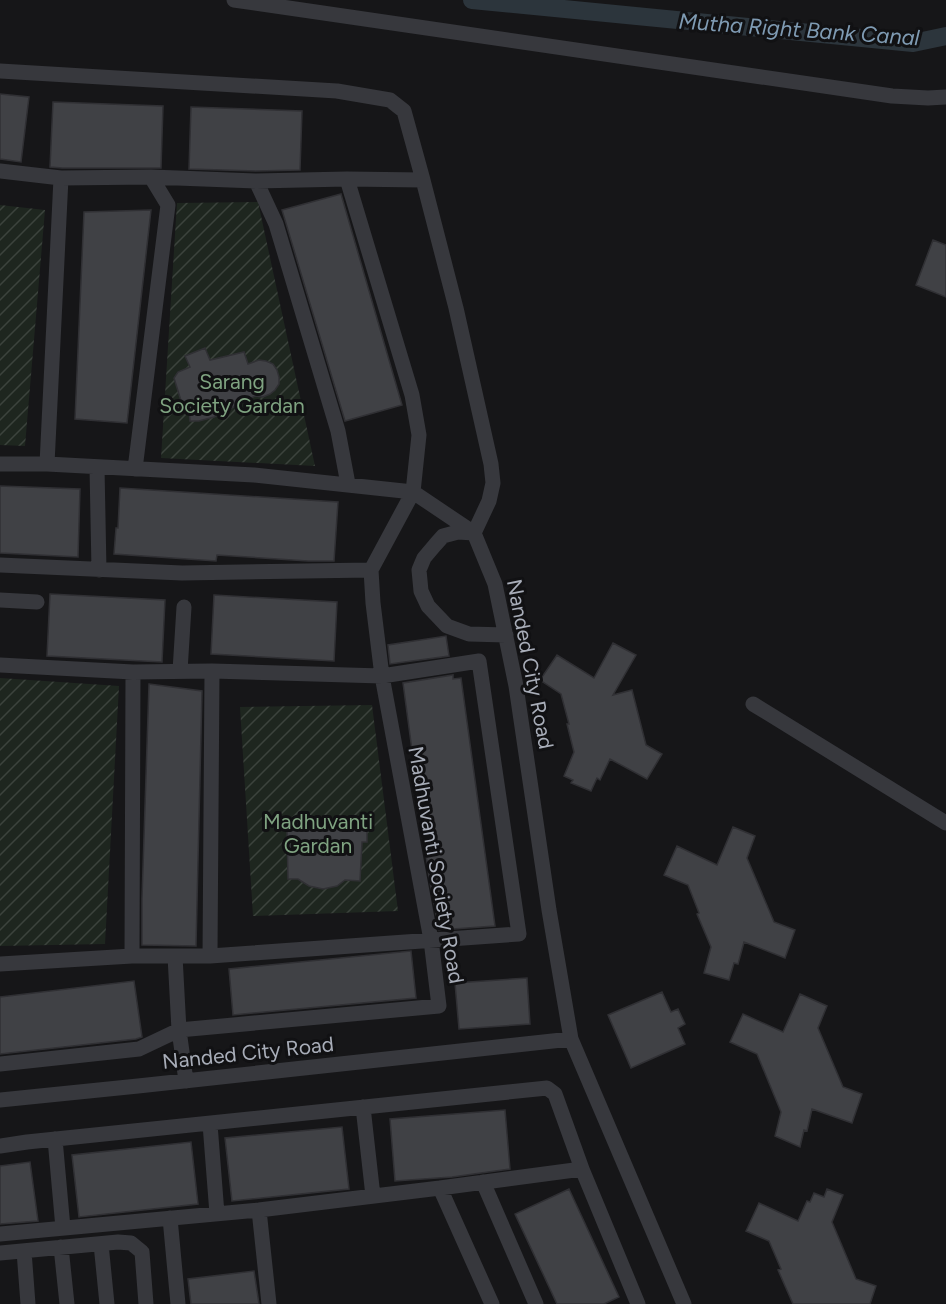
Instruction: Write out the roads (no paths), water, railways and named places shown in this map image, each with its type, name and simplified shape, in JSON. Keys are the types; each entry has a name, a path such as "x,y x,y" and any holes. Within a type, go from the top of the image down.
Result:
{"street":[{"path":"234,0 892,96 946,97"},
{"path":"0,71 337,91 390,100 404,111 456,308 491,464 493,483 489,501 474,533"},
{"path":"0,171 61,178 151,177 256,181 423,180"},
{"path":"135,469 168,206 151,177"},
{"path":"47,464 61,178"},
{"path":"0,565 182,573 371,570 413,492 419,435 412,394 347,179"},
{"path":"256,181 276,224 338,431 348,484"},
{"path":"0,464 47,464 254,475 413,492 474,533"},
{"path":"97,467 99,570"},
{"path":"474,533 459,532 443,536 424,558 419,570 421,591 428,606 447,626 469,634 506,635"},
{"name":"Nanded City Road","path":"474,533 495,584 516,686 549,910 571,1039 684,1304"},
{"name":"Madhuvanti Society Road","path":"179,1030 438,1006 431,940 382,676 371,570"},
{"path":"0,600 37,602"},
{"path":"180,671 184,606"},
{"path":"0,664 133,672 212,671 382,676 479,661 519,934 210,956 132,956 0,964"},
{"path":"210,956 212,671"},
{"path":"132,956 133,672"},
{"path":"753,704 946,823"},
{"path":"175,956 179,1030 186,1081"},
{"path":"0,1064 139,1049 179,1030"},
{"name":"Nanded City Road","path":"0,1100 571,1039"},
{"path":"0,1146 547,1088 555,1094 582,1169 638,1304"},
{"path":"363,1107 374,1196"},
{"path":"210,1124 217,1214"},
{"path":"55,1139 63,1228"},
{"path":"0,1234 259,1210 582,1169"},
{"path":"483,1182 536,1304"},
{"path":"440,1188 492,1304"},
{"path":"259,1210 269,1304"},
{"path":"170,1218 178,1304"},
{"path":"0,1253 118,1242 131,1243 142,1252 146,1304"},
{"path":"101,1244 107,1304"},
{"path":"62,1247 67,1304"},
{"path":"24,1251 28,1304"}],"waterway":[{"name":"Mutha Right Bank Canal","path":"472,0 913,43 946,36"}],"park label":[{"name":"Sarang Society Gardan","path":"232,394"},
{"name":"Madhuvanti Gardan","path":"318,834"}]}
